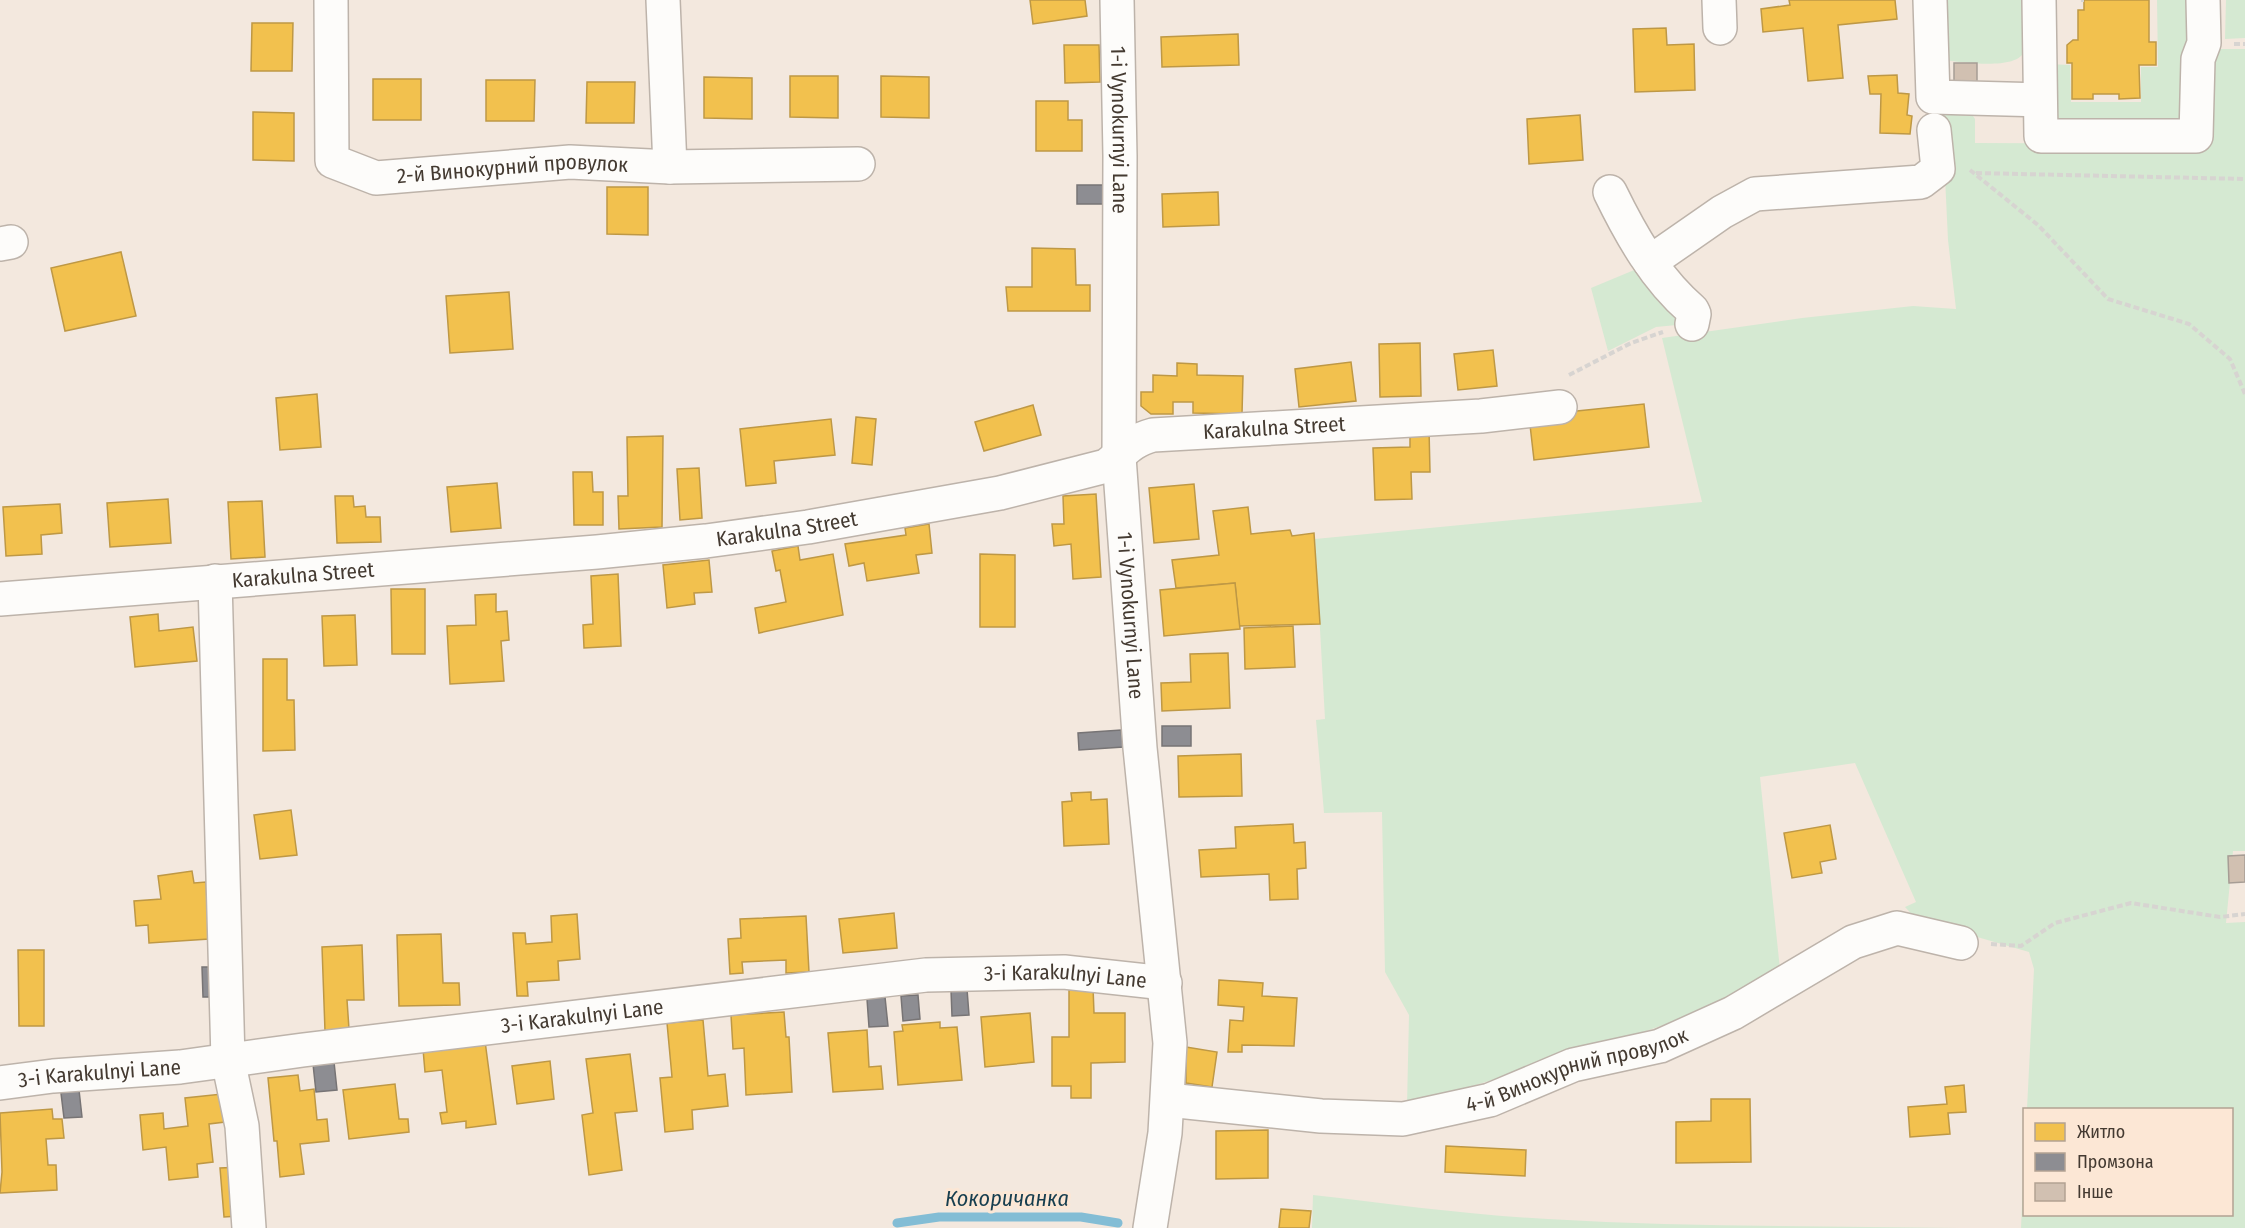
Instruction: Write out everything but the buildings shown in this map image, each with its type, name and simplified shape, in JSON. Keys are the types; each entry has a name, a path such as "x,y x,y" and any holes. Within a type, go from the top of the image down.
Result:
{"street":[{"name":"2-й Винокурний провулок","path":"331,0 332,161 375,178 570,162 670,167 858,164"},
{"path":"663,0 670,167"},
{"name":"1-i Vynokurnyi Lane","path":"1117,0 1120,156 1119,457 1140,748 1170,1043 1168,1100 1150,1228"},
{"path":"1930,0 1933,97 2039,100"},
{"path":"2039,0 2041,136 2196,136 2198,59 2204,43 2203,0"},
{"path":"1650,262 1722,212 1755,194 1921,182 1938,169 1934,130"},
{"path":"1610,192 1632,237 1668,285 1692,310 1694,314 1692,324"},
{"name":"Karakulna Street","path":"0,599 597,552 718,539 1000,493 1106,466 1119,457 1128,445 1138,439 1153,435 1481,416 1560,407"},
{"path":"216,581 228,1060 242,1126 249,1228"},
{"name":"4-й Винокурний провулок","path":"1168,1100 1320,1116 1403,1119 1490,1100 1573,1065 1660,1046 1733,1012 1853,942 1897,928 1960,943"},
{"name":"3-i Karakulnyi Lane","path":"0,1083 53,1076 180,1066 926,975 1064,972 1165,983"}],"path":[{"path":"1966,167 2038,225 2109,299 2189,324 2230,359 2245,394"},
{"path":"1974,173 2245,179"},
{"path":"1560,407 1563,379 1652,334 1681,330 1692,324"},
{"path":"1960,943 2021,946 2055,923 2131,903 2220,917 2245,914"}],"green space":[{"path":"1944,0 2031,0 2028,32 2024,51 2020,57 2011,61 1988,64 1944,60"},
{"path":"2157,0 2187,0 2188,100 2178,122 2057,120 2048,64 2070,65 2071,102 2141,102 2141,67 2158,67"},
{"path":"2226,0 2245,0 2245,38 2225,39"},
{"path":"2218,49 2245,49 2245,851 2233,851 2226,923 2245,922 2245,1228 2021,1228 2023,1184 2023,1216 2233,1216 2233,1108 2027,1108 2034,969 2029,952 1960,932 1921,924 1905,907 1916,902 1855,763 1760,777 1781,979 1643,1032 1407,1106 1409,1015 1385,972 1382,812 1324,813 1316,720 1325,719 1315,539 1702,502 1662,338 1802,318 1913,306 1956,309 1948,240 1942,114 1973,116 1975,143 2205,144 2205,62"},
{"path":"1639,268 1687,324 1656,327 1608,351 1591,288"},
{"path":"1313,1195 1459,1212 1599,1222 1960,1228 1312,1228"}],"waterway":[{"name":"Кокоричанка","path":"897,1223 939,1217 1081,1217 1118,1223"}]}
